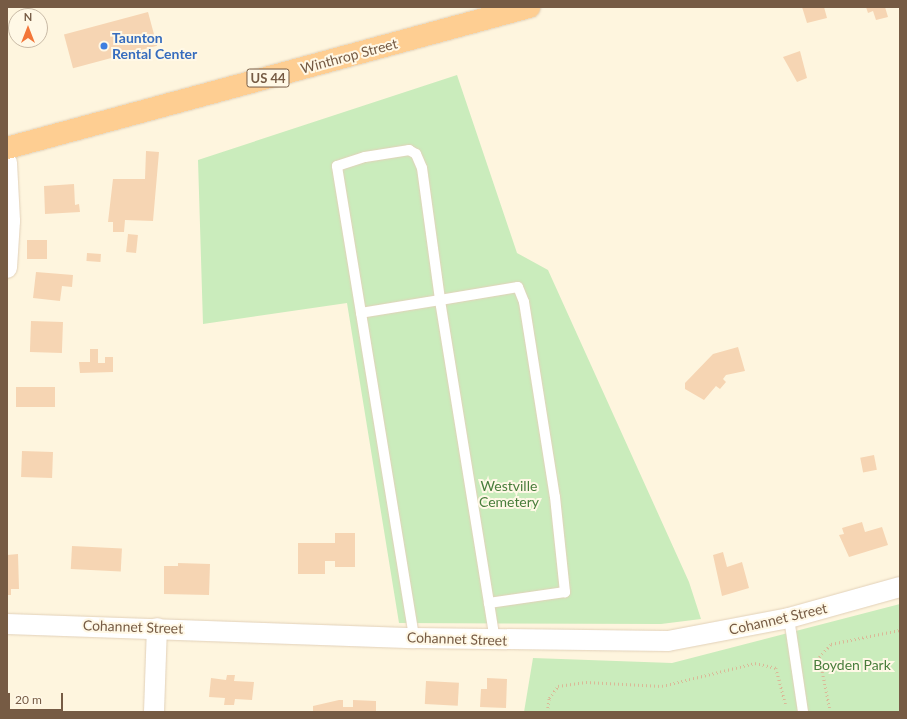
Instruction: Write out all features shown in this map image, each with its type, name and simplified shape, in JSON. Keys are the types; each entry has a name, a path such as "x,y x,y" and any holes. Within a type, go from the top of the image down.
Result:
{"highway":[{"name":"Winthrop Street","path":"7,148 529,7"}],"street":[{"path":"7,163 10,221 7,268"},
{"name":"Cohannet Street","path":"7,624 414,638 668,641 790,618 900,586"},
{"path":"154,712 157,628"}],"lane":[{"path":"414,638 361,313 336,172 342,162 409,150 416,154 422,168 440,300 495,640"},
{"path":"361,313 518,287 524,302 555,497 565,592 489,603"},
{"path":"790,618 803,712"}],"path":[{"path":"830,712 819,657 831,644 900,630"},
{"path":"547,712 549,698 558,686 586,682 662,686 755,663 776,668 788,712"}],"green space":[{"name":"Westville Cemetery","path":"457,75 517,253 548,270 689,582 701,619 661,624 399,623 347,303 203,324 198,160"},
{"name":"Boyden Park","path":"900,604 900,712 524,712 533,658 672,663"}],"building":[{"path":"802,7 824,7 827,18 807,23"},
{"path":"866,7 885,7 888,17 876,20 873,11 868,13"},
{"path":"148,12 157,46 73,68 64,35"},
{"path":"800,51 807,78 797,82 783,57"},
{"path":"146,151 159,152 153,221 125,220 124,232 113,232 113,222 108,222 113,179 145,179"},
{"path":"74,184 75,205 79,204 80,212 45,214 44,186"},
{"path":"128,234 138,235 136,253 126,252"},
{"path":"27,240 47,240 47,259 27,259"},
{"path":"87,253 101,254 100,262 86,261"},
{"path":"36,272 73,275 72,287 62,286 60,301 33,298"},
{"path":"31,321 63,322 62,353 30,352"},
{"path":"738,347 745,371 726,375 723,379 726,382 720,389 716,386 704,400 685,389 685,383 713,354"},
{"path":"90,349 98,349 98,363 105,363 105,357 113,357 113,372 80,373 79,362 90,362"},
{"path":"16,387 55,387 55,407 16,407"},
{"path":"22,451 53,452 52,478 21,477"},
{"path":"874,455 877,470 863,472 860,458"},
{"path":"862,522 865,532 882,527 888,545 849,557 839,535 844,534 842,528"},
{"path":"335,533 355,533 355,567 335,567 335,561 325,561 325,574 298,574 298,543 335,543"},
{"path":"72,546 122,549 121,572 71,569"},
{"path":"723,552 727,567 742,562 749,588 722,596 713,555"},
{"path":"18,554 19,589 11,589 11,595 7,595 7,555"},
{"path":"178,563 210,564 209,595 164,594 164,566 178,566"},
{"path":"227,675 235,675 234,681 254,682 252,700 235,699 234,705 224,705 225,698 209,697 211,678 226,680"},
{"path":"487,678 507,679 506,708 480,707 481,689 487,689"},
{"path":"426,681 459,683 458,706 425,704"},
{"path":"343,700 343,707 353,707 353,700 376,701 376,712 313,712 313,706"}],"place":[{"name":"Taunton Rental Center","path":"104,46"}]}
